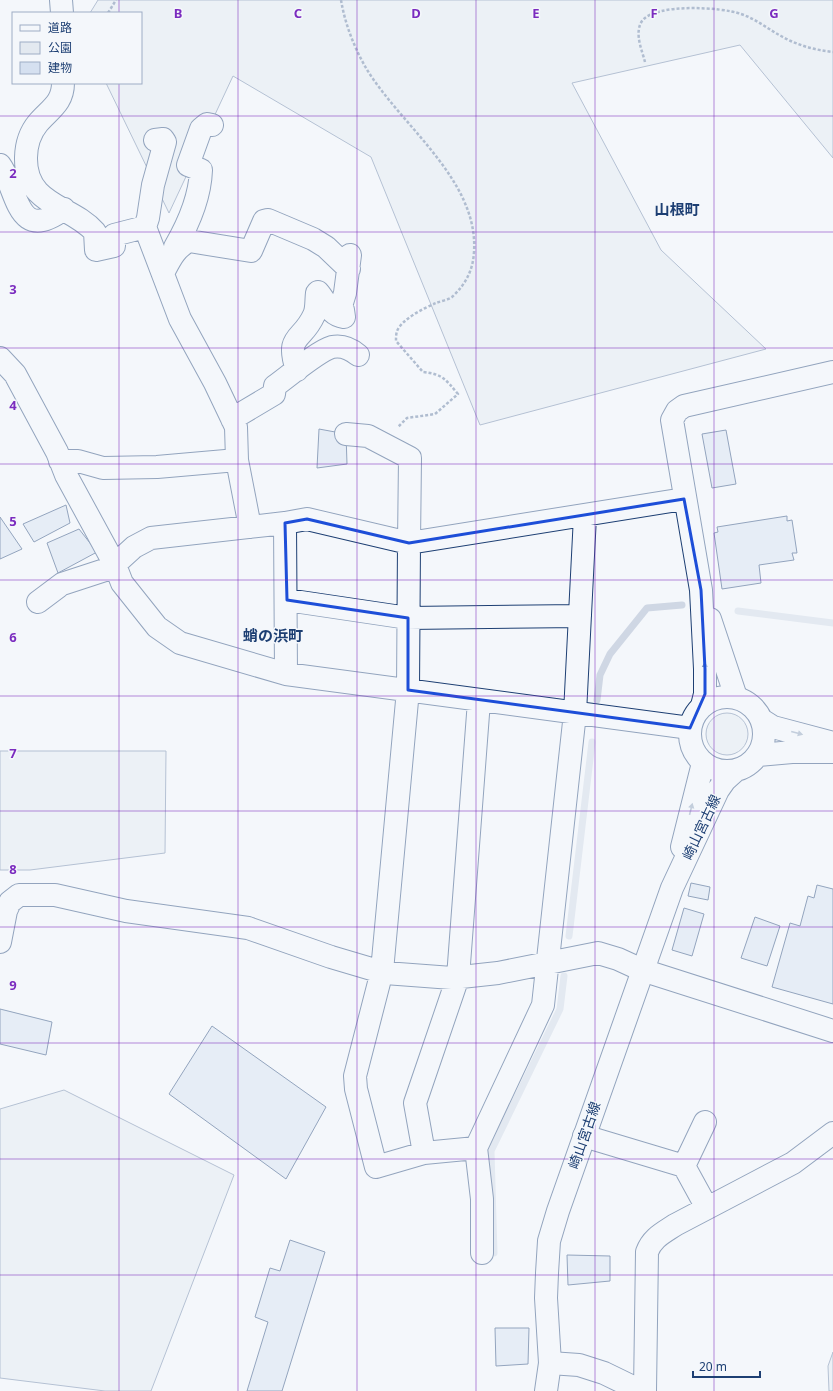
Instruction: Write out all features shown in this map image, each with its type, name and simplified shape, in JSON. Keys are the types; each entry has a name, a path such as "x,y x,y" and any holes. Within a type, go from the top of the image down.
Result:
{"street":[{"path":"61,0 62,12"},
{"path":"63,84 63,91 59,102 37,124 28,143 26,158 27,171 31,183 38,192 51,202 88,224 96,232 96,250 114,246 114,235 145,227"},
{"path":"177,250 175,247 187,225 201,180 201,170 188,165 201,129 207,124 212,125"},
{"path":"155,140 164,139 165,142 153,185 148,218 145,227 180,318 215,383 236,427 237,460 250,526"},
{"path":"0,165 7,174 21,212 32,219 43,220 53,217 64,209"},
{"path":"163,273 181,245 189,241 251,251 264,221 268,220 313,239 349,261 345,293 341,306 344,310 344,317 337,316 330,310 318,292 317,293 314,317 296,338 292,347 297,370"},
{"path":"232,419 274,394 275,386 332,347 350,349 358,355"},
{"path":"0,358 15,374 66,475 115,565 122,583 157,627 180,644 286,674 690,728"},
{"path":"736,697 701,590 672,430 672,420 677,411 684,406 833,372"},
{"path":"346,434 368,436 386,444 410,458 408,690 382,971 357,1062 355,1076 356,1089 376,1167 424,1153 476,1148"},
{"path":"60,461 78,461 103,468 157,467 237,460"},
{"path":"38,602 62,584 111,568 134,547 151,538 285,523 308,519 409,543 684,499"},
{"path":"482,1253 482,1199 476,1148 544,1005 575,713 585,516"},
{"path":"285,523 287,600 286,674"},
{"path":"701,590 705,694 702,706 695,716 690,728 692,747 703,763"},
{"path":"287,600 408,618 580,616"},
{"path":"702,706 718,698 736,697 752,706 762,720 773,727 833,743"},
{"path":"424,1153 415,1104 458,977 479,701"},
{"path":"762,720 765,738 759,755 792,752 833,752"},
{"name":"崎山宮古線","path":"546,1391 550,1363 546,1298 549,1241 584,1136 672,888 718,790 725,780 735,771 753,762 759,755"},
{"name":"崎山宮古線","path":"672,888 703,763 712,769 724,772 735,771"},
{"path":"1,935 6,911 10,902 19,895 55,895 126,911 248,928 331,957 382,971 458,977 498,973 598,953 618,959 642,970 833,1031"},
{"path":"684,1166 705,1122"},
{"path":"645,1391 647,1252 650,1245 657,1236 793,1162 833,1133"},
{"path":"584,1136 684,1166 707,1208"},
{"path":"550,1363 579,1365 604,1373 641,1391"}],"path":[{"path":"109,12 116,0"},
{"path":"341,0 350,34 367,68 452,179 470,212 475,232 473,268 465,281 451,298 421,311 405,322 397,331 396,340 423,372 436,374 445,378 458,394 435,414 407,418 386,444"},
{"path":"645,62 639,43 638,30 641,22 648,15 665,10 712,9 742,14 797,44 833,52"}],"highlighted area":[{"path":"684,499 701,590 705,669 705,694 690,728 408,690 408,618 287,600 285,523 307,519 409,543"}],"green space":[{"path":"98,0 833,0 833,158 740,45 572,83 661,250 766,349 480,425 371,157 233,76 169,213 106,84 142,84 142,12 91,12"},
{"path":"723,713 731,713 739,716 745,722 748,734 745,746 739,752 731,755 723,755 715,752 709,746 706,738 706,730 709,722 715,716"},
{"path":"0,751 166,751 165,853 30,870 0,870"},
{"path":"64,1090 234,1175 151,1391 105,1391 0,1378 0,1109"},
{"path":"833,1352 833,1391 829,1391 828,1366"}],"building":[{"path":"319,429 346,434 347,464 317,468"},
{"path":"726,430 736,484 712,488 702,434"},
{"path":"66,505 70,523 34,542 23,524"},
{"path":"787,516 787,521 792,520 797,553 792,553 794,560 759,565 761,583 722,589 714,533 718,532 717,527"},
{"path":"0,517 22,549 0,559"},
{"path":"79,529 97,552 58,573 47,543"},
{"path":"691,883 710,887 708,900 688,896"},
{"path":"817,885 833,889 833,1004 772,987 790,923 800,926 808,896 814,898"},
{"path":"684,908 704,914 692,956 672,950"},
{"path":"755,917 780,926 767,966 741,958"},
{"path":"0,1009 52,1022 46,1055 0,1044"},
{"path":"212,1026 326,1107 286,1179 169,1094"},
{"path":"290,1240 325,1252 282,1391 247,1391 268,1322 255,1317 270,1268 280,1271"},
{"path":"567,1255 610,1256 610,1281 568,1285"},
{"path":"495,1328 529,1328 528,1364 496,1366"}],"waterway":[{"path":"597,700 600,675 610,654 647,608 682,605"},
{"path":"738,611 833,623"},
{"path":"569,936 592,742"},
{"path":"494,1253 491,1151 560,1009 564,976"}],"district":[{"name":"山根町","path":"677,209"},
{"name":"蛸の浜町","path":"273,635"}]}
